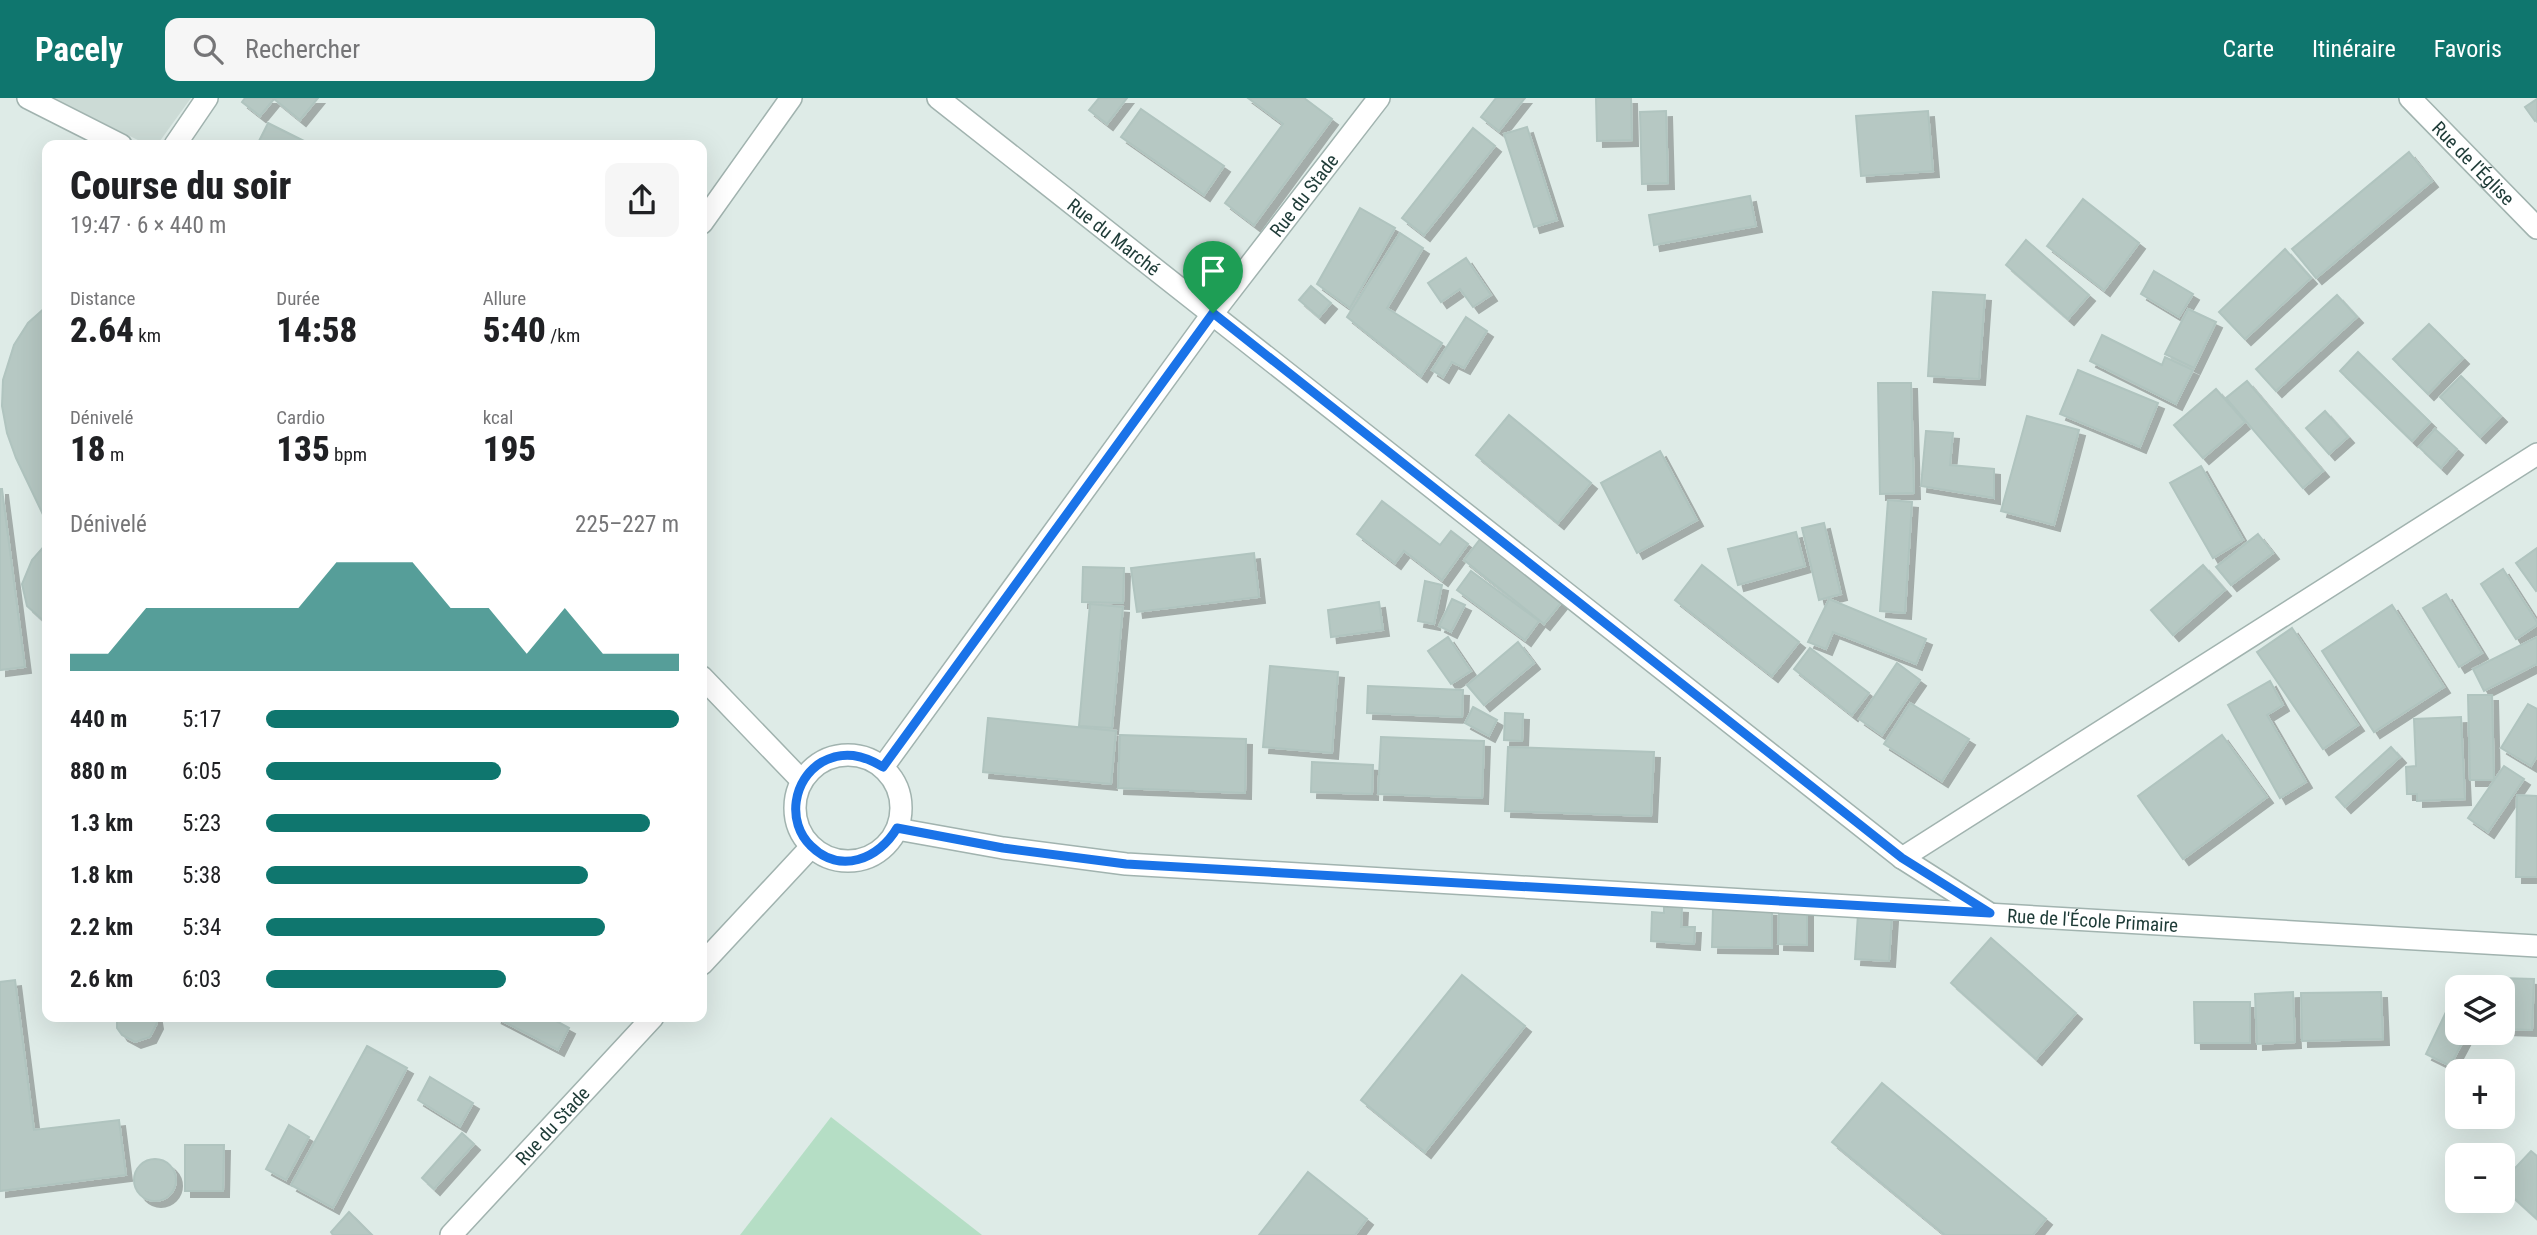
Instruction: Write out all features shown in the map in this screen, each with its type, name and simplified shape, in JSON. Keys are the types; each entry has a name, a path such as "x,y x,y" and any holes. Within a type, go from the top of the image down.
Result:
{"street":[{"path":"28,98 111,140"},
{"path":"178,140 207,98"},
{"path":"707,216 791,98"},
{"name":"Rue du Marché","path":"938,98 1902,858 1990,913"},
{"name":"Rue du Stade","path":"883,767 1213,313 1379,98"},
{"name":"Rue de l'Église","path":"2410,98 2537,229"},
{"path":"1902,858 2537,454"},
{"path":"707,682 802,781"},
{"path":"849,754 867,757 883,767 894,779 902,812 888,844 875,854 859,860 842,861 825,856 811,846 801,832 795,815 796,797 802,781 814,766 831,757 849,754"},
{"name":"Rue de l'École Primaire","path":"897,828 1003,848 1126,864 2537,946"},
{"path":"707,959 811,846"},
{"name":"Rue du Stade","path":"451,1235 648,1022"}],"shaded area":[{"path":"53,98 191,98 161,140 138,140"}],"green space":[{"path":"831,1117 982,1235 740,1235"}],"building":[{"path":"245,98 318,98 300,120 274,99 260,116 242,102"},
{"path":"1099,98 1127,98 1107,124 1089,110"},
{"path":"1248,98 1304,98 1332,119 1254,225 1225,203 1283,124"},
{"path":"1496,98 1525,98 1499,131 1481,117"},
{"path":"1596,98 1631,98 1632,140 1597,141"},
{"path":"2537,99 2537,120 2535,121 2525,107"},
{"path":"1141,109 1224,166 1204,195 1121,137"},
{"path":"1666,111 1668,183 1642,184 1640,112"},
{"path":"1928,111 1933,171 1861,176 1856,116"},
{"path":"268,123 302,140 260,140"},
{"path":"1527,127 1557,220 1534,227 1504,134"},
{"path":"1473,128 1495,146 1424,235 1402,218"},
{"path":"2409,152 2432,181 2316,278 2292,249"},
{"path":"1750,196 1756,226 1654,245 1649,215"},
{"path":"2083,199 2139,243 2104,290 2047,246"},
{"path":"1360,208 1395,228 1350,308 1317,284"},
{"path":"1400,233 1423,248 1387,308 1442,343 1421,376 1347,317"},
{"path":"2026,240 2089,295 2068,319 2006,265"},
{"path":"2285,249 2311,278 2245,339 2219,312"},
{"path":"1466,258 1491,295 1473,307 1460,289 1441,302 1428,283"},
{"path":"2154,271 2193,294 2179,317 2141,294"},
{"path":"1311,286 1331,303 1319,317 1299,300"},
{"path":"1933,292 1985,295 1979,379 1928,376"},
{"path":"2337,295 2357,317 2276,391 2256,369"},
{"path":"2188,309 2216,322 2194,368 2165,354"},
{"path":"42,310 42,513 16,458 7,433 2,406 3,380 14,345 28,323"},
{"path":"1466,317 1487,331 1464,368 1452,362 1443,377 1432,370"},
{"path":"2429,324 2463,358 2428,394 2393,359"},
{"path":"2102,335 2162,365 2165,357 2193,370 2176,404 2090,361"},
{"path":"2358,352 2430,422 2412,441 2340,371"},
{"path":"2078,370 2158,403 2140,447 2060,414"},
{"path":"2461,376 2501,416 2480,437 2440,397"},
{"path":"2247,381 2323,471 2303,488 2226,398"},
{"path":"1878,383 1911,383 1914,493 1880,494"},
{"path":"2216,389 2245,422 2203,458 2174,425"},
{"path":"2325,411 2348,437 2329,454 2306,428"},
{"path":"1509,415 1591,483 1558,523 1476,455"},
{"path":"2027,416 2079,430 2054,525 2001,511"},
{"path":"2435,429 2457,449 2441,468 2419,447"},
{"path":"1926,431 1953,433 1950,465 1994,469 1994,498 1921,486"},
{"path":"1660,451 1697,520 1637,553 1601,483"},
{"path":"2201,466 2243,540 2213,558 2170,483"},
{"path":"0,489 25,667 0,670"},
{"path":"1888,500 1912,502 1905,613 1880,611"},
{"path":"1382,501 1440,545 1451,531 1468,544 1442,580 1404,551 1395,563 1357,534"},
{"path":"1824,523 1841,594 1819,600 1802,528"},
{"path":"1796,532 1805,566 1738,585 1728,549"},
{"path":"2258,534 2273,553 2231,585 2216,567"},
{"path":"1481,538 1561,603 1544,624 1464,560"},
{"path":"2537,548 2537,590 2536,591 2516,563"},
{"path":"42,549 42,620 27,606 22,584 32,560"},
{"path":"1254,553 1259,597 1137,612 1131,568"},
{"path":"1702,565 1799,642 1772,676 1675,600"},
{"path":"2203,565 2225,590 2173,635 2151,610"},
{"path":"1083,567 1124,568 1123,603 1082,602"},
{"path":"2503,569 2537,622 2537,625 2516,639 2481,584"},
{"path":"1471,571 1539,621 1525,640 1457,590"},
{"path":"1425,581 1442,585 1434,624 1418,621"},
{"path":"2446,594 2482,653 2459,667 2423,608"},
{"path":"1452,599 1465,605 1451,632 1439,626"},
{"path":"1829,599 1926,639 1916,664 1833,632 1826,649 1808,642"},
{"path":"1379,602 1383,630 1331,637 1328,610"},
{"path":"1090,604 1123,607 1112,728 1079,726"},
{"path":"2392,605 2444,687 2374,732 2322,651"},
{"path":"2292,628 2358,725 2323,749 2257,652"},
{"path":"1448,637 1471,671 1451,684 1428,651"},
{"path":"2537,637 2537,664 2484,691 2473,669"},
{"path":"1518,642 1534,663 1484,705 1467,685"},
{"path":"1810,648 1869,693 1852,715 1794,669"},
{"path":"1897,663 1920,680 1882,735 1859,719"},
{"path":"1270,666 1338,672 1332,753 1263,747"},
{"path":"2270,681 2283,705 2267,715 2306,782 2280,798 2228,705"},
{"path":"1368,686 1463,690 1462,717 1367,713"},
{"path":"2468,695 2492,695 2494,780 2470,780"},
{"path":"1910,703 1969,739 1942,781 1884,744"},
{"path":"2528,704 2537,709 2537,756 2531,766 2501,748"},
{"path":"1473,707 1497,720 1489,736 1465,723"},
{"path":"1505,713 1523,714 1522,741 1504,740"},
{"path":"2461,717 2465,799 2417,801 2417,794 2407,794 2406,767 2416,766 2414,719"},
{"path":"988,718 1116,731 1111,784 983,772"},
{"path":"1120,735 1246,739 1245,793 1118,788"},
{"path":"2222,735 2267,797 2183,859 2138,796"},
{"path":"1381,737 1484,741 1482,798 1378,794"},
{"path":"1508,747 1654,752 1651,816 1505,811"},
{"path":"2391,747 2400,757 2345,807 2336,797"},
{"path":"1312,762 1373,765 1372,794 1311,792"},
{"path":"2504,766 2524,779 2488,832 2468,818"},
{"path":"2517,795 2537,796 2537,877 2516,877"},
{"path":"1664,906 1682,907 1681,927 1695,927 1694,944 1651,941 1652,912 1664,913"},
{"path":"1713,908 1772,910 1772,948 1712,947"},
{"path":"1779,910 1807,910 1807,945 1778,944"},
{"path":"1858,914 1892,916 1889,961 1855,959"},
{"path":"1991,938 2076,1013 2036,1059 1951,983"},
{"path":"1462,975 1525,1026 1425,1152 1361,1100"},
{"path":"2515,978 2534,979 2532,1030 2515,1029"},
{"path":"15,980 34,1130 119,1120 126,1175 0,1191 0,982"},
{"path":"2293,992 2295,1042 2257,1044 2255,994"},
{"path":"2381,992 2383,1039 2302,1041 2301,993"},
{"path":"2194,1002 2250,1002 2250,1043 2195,1043"},
{"path":"2445,1014 2445,1045 2461,1045 2454,1059 2445,1059 2445,1064 2426,1054"},
{"path":"117,1022 157,1023 150,1037 135,1042 122,1035 117,1028"},
{"path":"505,1022 558,1022 569,1028 558,1050"},
{"path":"367,1046 407,1068 333,1208 291,1185"},
{"path":"430,1077 473,1103 460,1126 418,1100"},
{"path":"1882,1083 2046,1219 2033,1235 1945,1235 1832,1142"},
{"path":"289,1125 309,1137 286,1180 266,1169"},
{"path":"462,1133 474,1144 434,1189 422,1178"},
{"path":"185,1145 224,1145 223,1191 185,1191"},
{"path":"2531,1151 2537,1156 2537,1219 2515,1199 2515,1168"},
{"path":"155,1159 170,1165 176,1180 170,1195 155,1201 140,1195 134,1180 140,1165"},
{"path":"1308,1172 1367,1219 1355,1235 1259,1235"},
{"path":"349,1212 372,1235 333,1235 331,1232"}],"route":[{"path":"1213,313 1902,858 1990,913 1126,864 1003,848 897,828 888,844 875,854 859,860 842,861 825,856 811,846 801,832 795,815 796,797 802,781 814,766 831,757 849,754 867,757 883,767 1213,313"}]}
